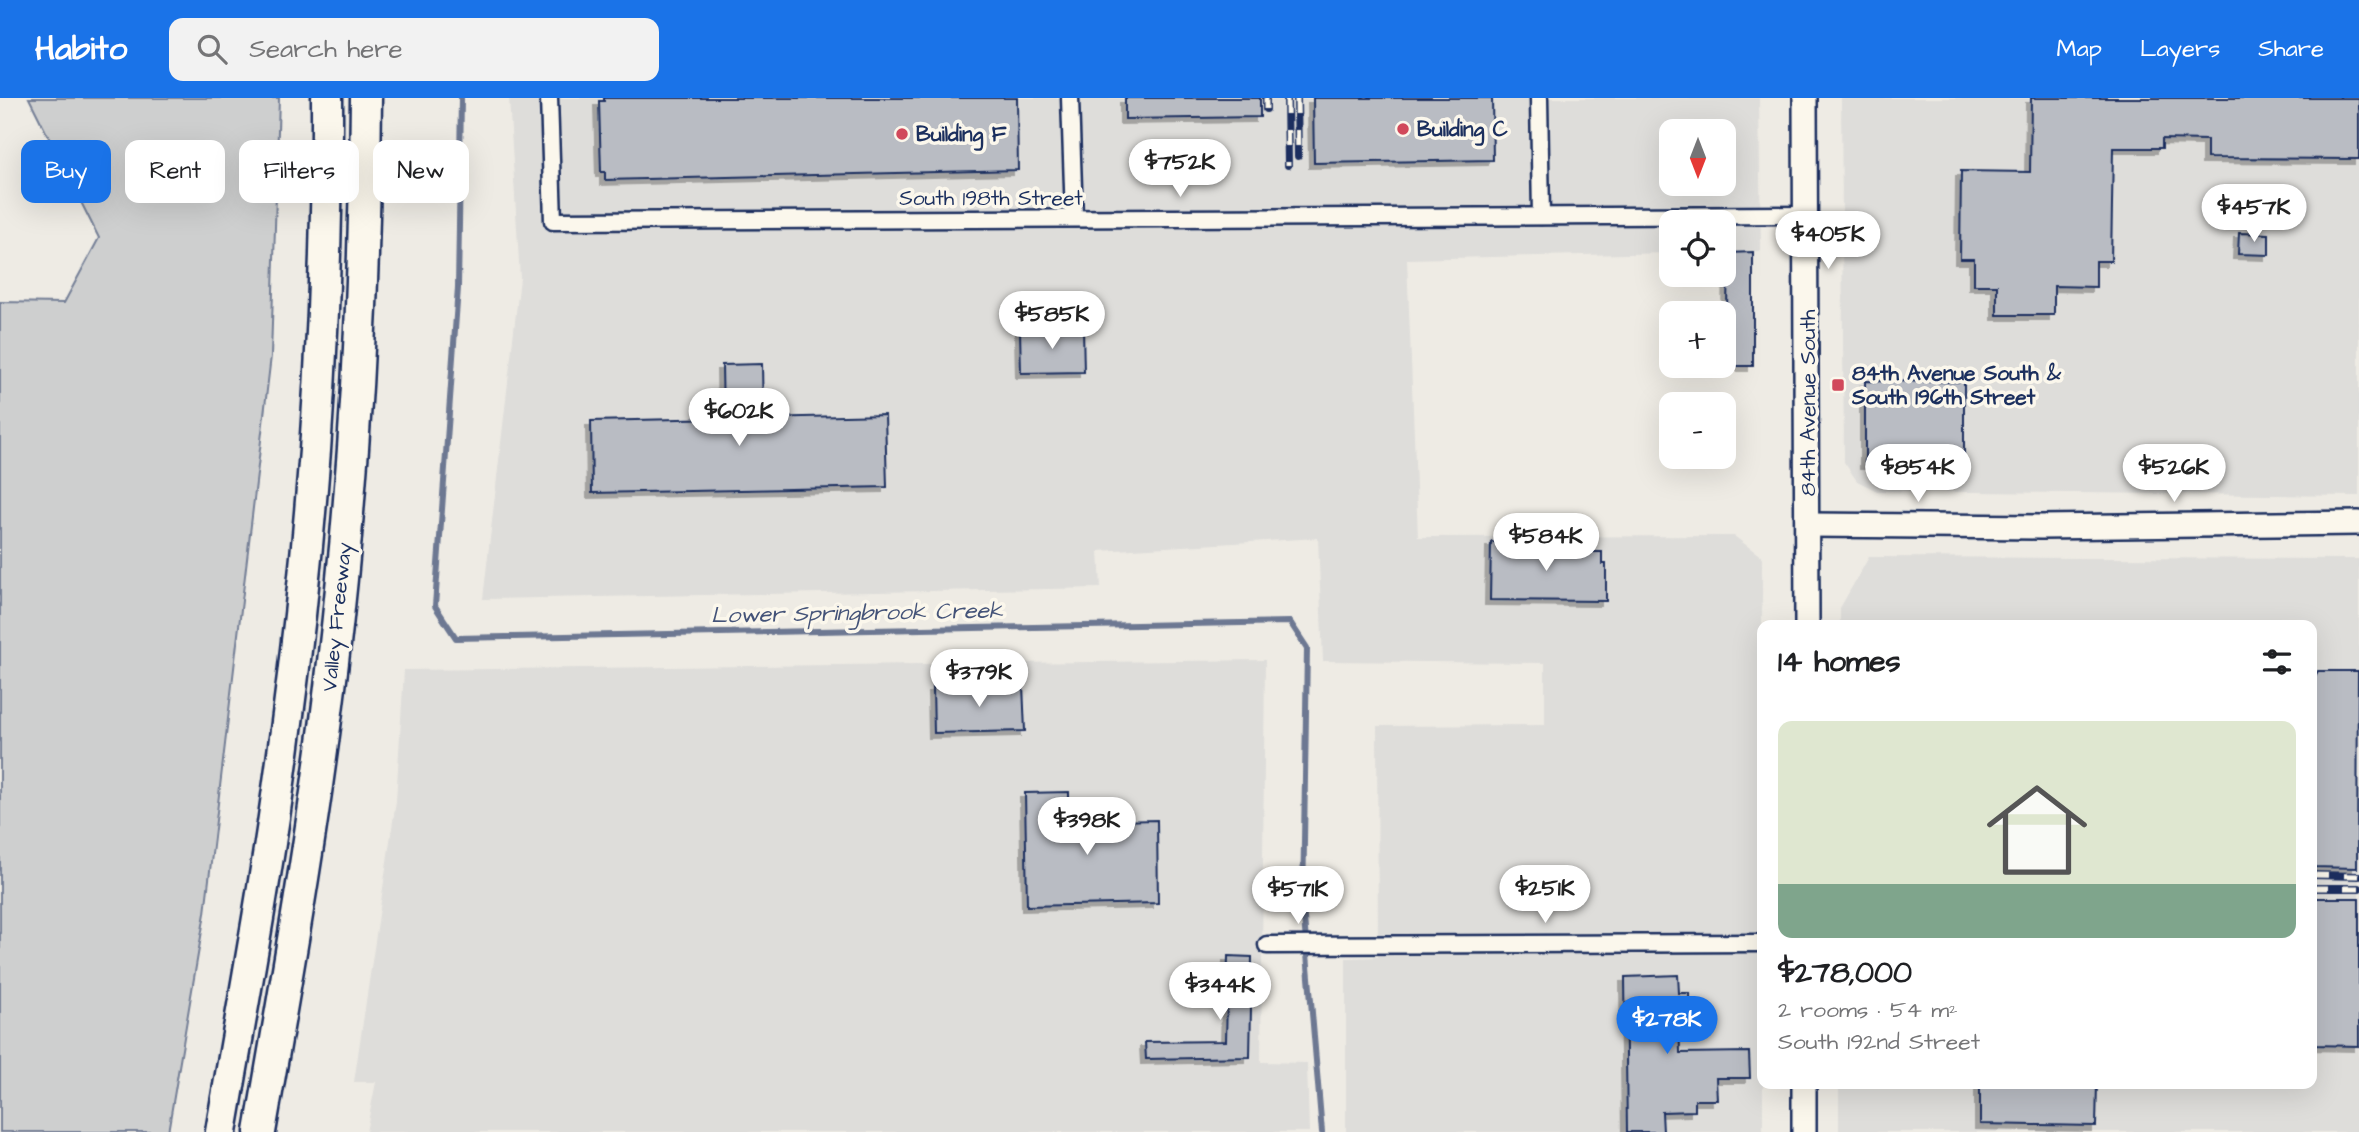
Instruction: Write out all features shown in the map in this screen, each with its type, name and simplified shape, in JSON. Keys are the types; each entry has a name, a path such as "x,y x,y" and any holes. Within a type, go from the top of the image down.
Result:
{"highway":[{"path":"205,1132 272,712 290,539 310,229 311,98"},
{"path":"221,1132 272,834 298,627 321,342 327,98"},
{"name":"Valley Freeway","path":"260,1132 316,794 343,568 356,394 366,98"}],"main road":[{"name":"84th Avenue South","path":"1805,98 1809,525 1807,620"},
{"path":"1809,525 2041,527 2359,523"},
{"path":"1804,1089 1804,1132"}],"street":[{"name":"South 198th Street","path":"549,98 553,220 1806,215"},
{"path":"1070,98 1074,218"},
{"path":"1539,98 1541,216"},
{"path":"1267,945 1757,943"}],"shaded area":[{"path":"29,98 279,98 278,140 239,140 239,203 276,203 271,356 205,913 168,1132 0,1132 0,302 64,303 99,238 82,203 111,203 111,140 50,140"},
{"path":"509,98 1759,98 1761,251 1736,252 1736,210 1659,210 1659,253 1407,259 1418,537 1734,536 1762,557 1762,620 1757,620 1757,1089 1763,1089 1763,1132 1346,1132 1346,958 1378,957 1377,726 1545,725 1545,663 1323,661 1318,538 1099,551 1101,588 483,599 520,278"},
{"path":"1841,98 2359,98 2359,496 1877,491 1857,481 1844,462"},
{"path":"1869,557 2359,559 2359,1132 1839,1132 1839,1089 2317,1089 2317,620 1840,620 1840,608"},
{"path":"1265,660 1261,1062 1307,1063 1309,1132 366,1132 376,1082 354,1082 396,801 404,670"}],"building":[{"path":"604,98 1017,98 1018,170 605,180 605,172 601,172 599,101 604,101"},
{"path":"1125,98 1260,98 1260,117 1125,119"},
{"name":"Building C","path":"1313,98 1492,98 1493,160 1314,163"},
{"path":"2031,98 2359,98 2359,159 2207,158 2207,140 2162,139 2162,148 2113,148 2111,261 2096,261 2096,287 2054,286 2054,315 1997,315 1997,285 1974,285 1974,259 1960,259 1961,171 2030,172"},
{"path":"2239,233 2269,234 2269,255 2238,254"},
{"path":"1753,252 1753,366 1736,366 1736,301 1727,301 1727,287 1736,287 1736,253"},
{"path":"1083,328 1084,372 1021,373 1020,330"},
{"path":"762,364 763,418 885,415 887,487 592,493 591,421 723,418 722,365"},
{"path":"1865,381 1964,382 1964,465 1865,464"},
{"path":"1491,542 1579,543 1578,552 1602,552 1602,564 1606,564 1606,601 1490,600"},
{"path":"2358,671 2357,868 2317,867 2317,673"},
{"path":"1023,685 1025,731 934,733 933,687"},
{"path":"1069,792 1069,822 1157,820 1158,903 1027,906 1025,793"},
{"path":"2317,898 2359,898 2359,1046 2317,1045"},
{"path":"1228,956 1252,957 1250,1057 1146,1059 1145,1042 1226,1041"},
{"path":"1678,975 1679,993 1689,993 1690,1018 1679,1018 1680,1053 1749,1052 1750,1078 1716,1078 1717,1100 1695,1100 1695,1111 1662,1112 1663,1132 1627,1132 1625,977"},
{"path":"1980,1089 2097,1089 2096,1126 1980,1124"}],"waterway":[{"name":"Lower Springbrook Creek","path":"461,98 458,288 435,606 456,638 1290,622 1307,648 1303,906 1322,1132"}],"railway":[{"path":"1266,98 1266,109"},
{"path":"1287,98 1288,165"},
{"path":"1297,98 1298,156"},
{"path":"2317,875 2359,876"},
{"path":"2317,888 2359,888"}],"place":[{"name":"Building C","path":"1403,129"},
{"name":"Building F","path":"902,134"},
{"name":"84th Avenue South & South 196th Street","path":"1838,385"}]}
